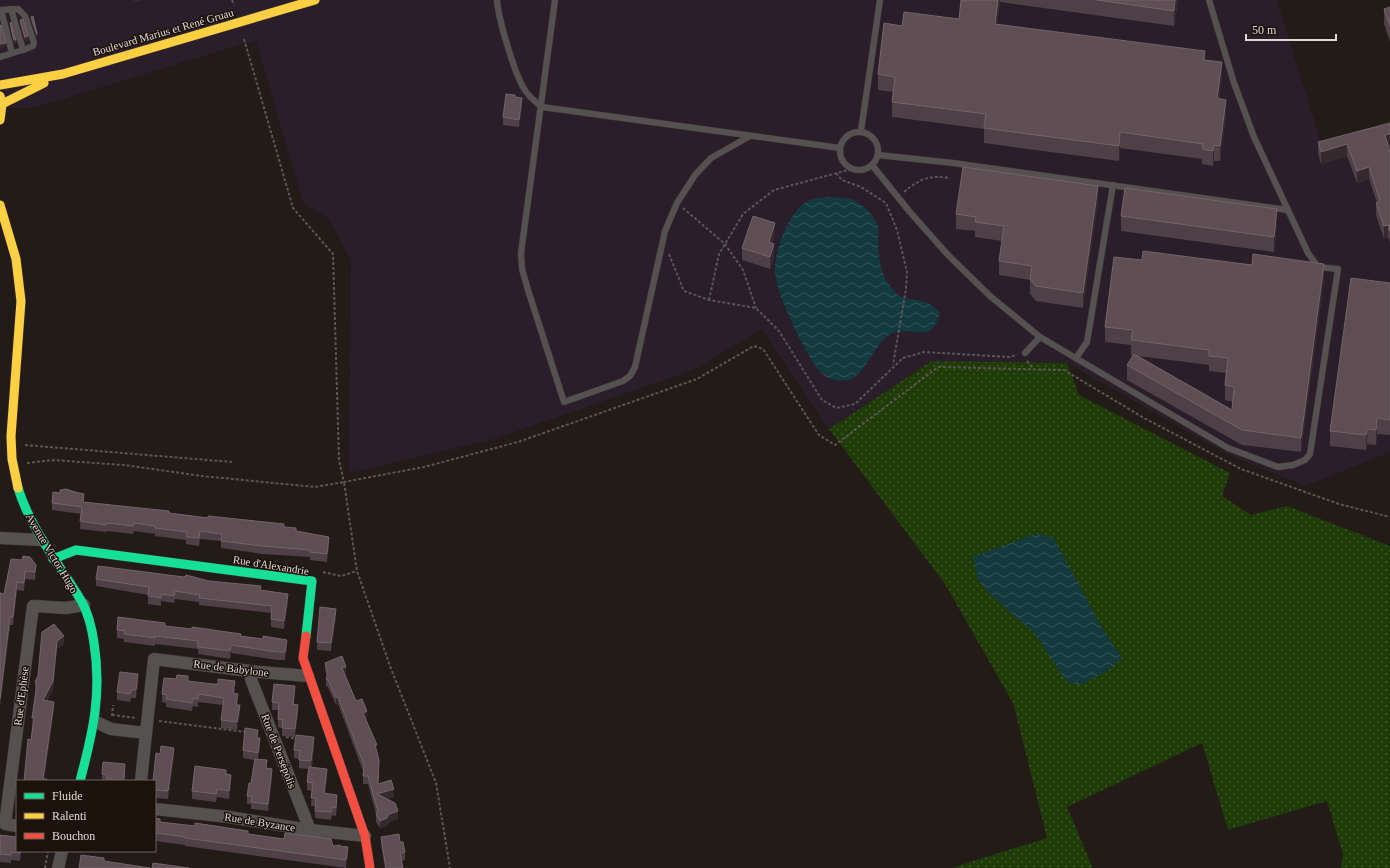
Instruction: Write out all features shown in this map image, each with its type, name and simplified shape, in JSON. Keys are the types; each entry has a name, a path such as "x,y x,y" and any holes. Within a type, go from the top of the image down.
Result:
{"street":[{"name":"Boulevard Marius et René Gruau","path":"1,100 63,74 315,0"},
{"name":"Boulevard Marius et René Gruau","path":"0,85 63,74"},
{"path":"0,120 1,100"},
{"name":"Avenue Victor Hugo","path":"0,205 15,255 19,278 20,311 12,416 12,460 21,502 41,540 84,605 92,629 98,660 100,688 96,722 80,780"},
{"path":"0,538 41,540"},
{"name":"Rue d'Alexandrie","path":"53,559 76,550 312,581 303,658 365,836 370,868"},
{"name":"Rue d'Ephèse","path":"16,826 5,824 33,606 66,608 84,605"},
{"name":"Rue de Babylone","path":"148,719 154,659 249,671 308,676"},
{"name":"Rue de Persépolis","path":"249,671 310,830"},
{"path":"141,780 148,719"},
{"path":"96,722 111,729 146,733"},
{"name":"Rue de Byzance","path":"156,809 229,817 310,830 365,836"},
{"path":"58,868 62,852"}],"lane":[{"path":"493,0 497,3 523,86 532,100 542,107 840,148"},
{"path":"555,0 522,253 522,264 528,290 564,402 623,382 630,376 635,366 665,231 677,203 695,175 711,158 750,136"},
{"path":"861,131 880,0"},
{"path":"872,165 948,255 990,296 1040,337 1228,448 1278,467 1293,465 1305,460 1310,454 1338,269 1318,267 1308,253 1254,137 1234,83 1209,0"},
{"path":"11,9 23,50"},
{"path":"0,55 12,53 23,50 33,46 34,43 25,16 18,9 0,10 12,53"},
{"path":"861,131 872,137 876,142 878,155 872,165 862,170 852,168 842,160 840,148 845,137 849,134 861,131"},
{"path":"878,155 1113,185 1288,210"},
{"path":"1076,358 1087,342 1113,185"},
{"path":"1025,353 1040,337"}],"path":[{"path":"232,0 234,5"},
{"path":"709,300 720,254 743,214 774,190 852,168"},
{"path":"836,173 842,180 861,187 886,203 897,230 908,272 893,366"},
{"path":"898,197 927,177 934,176 950,178"},
{"path":"677,203 725,244 743,270 756,308 779,331 822,400 836,408 855,404 903,358 924,352 1009,357 1025,353"},
{"path":"669,254 684,290 709,300 756,308"},
{"path":"1033,368 1064,370"},
{"path":"12,444 232,462"},
{"path":"12,460 27,463 53,460 124,465 202,476 315,487 344,482 357,571 390,666 436,783 450,868"},
{"path":"27,463 28,469"},
{"path":"312,581 322,571 341,576 357,571"},
{"path":"112,715 250,732"},
{"path":"274,735 304,739"},
{"path":"45,868 48,852"}],"shaded area":[{"path":"0,0 1277,0 1323,149 1390,126 1390,452 1305,486 1231,456 1067,363 932,361 829,429 762,329 693,370 494,439 349,473 351,261 329,219 303,203 256,40 33,108 0,108"}],"green space":[{"path":"932,361 1067,363 1079,395 1230,473 1222,496 1251,515 1287,506 1390,546 1390,868 1341,868 1343,854 1327,801 1228,830 1202,743 1067,807 1093,868 951,868 1047,838 1013,703 945,584 829,429"}],"water":[{"path":"826,197 850,199 861,204 868,211 878,226 880,262 890,287 900,296 923,301 935,307 940,313 936,324 931,330 926,332 899,331 885,338 862,370 851,379 845,380 834,380 828,378 812,360 797,334 785,307 775,273 779,245 788,224 794,215 806,202 813,199"},
{"path":"1036,534 1053,537 1100,625 1122,658 1107,671 1080,685 1066,681 1035,634 990,594 978,580 973,557"}],"building":[{"path":"961,0 998,0 995,24 1205,51 1204,60 1222,62 1217,98 1226,100 1220,146 1214,145 1213,151 1202,149 1203,144 1120,132 1119,146 1013,132 984,128 986,114 892,102 895,77 878,74 884,23 902,26 904,12 959,19"},
{"path":"1097,0 1175,0 1174,11"},
{"path":"1390,7 1390,27 1384,9"},
{"path":"33,16 37,34 31,17"},
{"path":"23,19 28,36 25,37 20,20"},
{"path":"11,22 16,40 14,40"},
{"path":"0,25 6,43 0,44"},
{"path":"506,94 515,95 515,97 522,98 519,120 503,117"},
{"path":"1390,123 1390,134 1385,135 1390,152 1390,231 1388,225 1384,226 1376,203 1380,201 1369,167 1357,171 1347,144 1321,152 1318,142"},
{"path":"963,167 1098,186 1083,293 1036,286 1030,279 1032,266 999,261 1004,226 975,222 976,217 956,214"},
{"path":"1125,188 1277,209 1274,237 1121,216"},
{"path":"753,216 775,223 769,242 774,244 770,257 742,248"},
{"path":"1143,251 1252,265 1253,254 1324,264 1301,438 1242,430 1127,365 1134,354 1232,410 1234,387 1225,385 1228,358 1209,356 1209,350 1131,340 1133,330 1105,327 1114,257 1142,260"},
{"path":"1351,278 1390,283 1390,420 1377,418 1376,430 1367,429 1366,435 1330,431"},
{"path":"66,489 84,494 83,502 169,511 169,513 208,518 208,516 284,524 284,527 296,528 296,531 329,537 327,554 310,552 310,550 221,541 222,534 200,531 199,538 186,537 187,532 155,528 155,526 134,523 133,526 107,523 106,525 80,521 82,507 52,503 53,492 60,493 60,490"},
{"path":"23,556 30,557 36,565 35,572 25,571 24,583 17,582 13,617 10,617 0,699 0,593 4,594 11,559 22,560"},
{"path":"98,566 184,577 186,575 209,581 261,586 260,590 288,594 284,621 271,619 272,606 199,598 200,595 175,591 174,596 161,594 161,598 148,596 149,587 96,579"},
{"path":"320,607 336,609 331,643 317,642"},
{"path":"118,617 165,623 165,626 192,629 192,627 241,634 240,636 263,639 263,636 287,640 285,652 231,645 230,651 198,647 198,641 124,634 125,631 117,630"},
{"path":"54,624 64,636 57,641 53,681 43,700 54,702 43,779 47,780 24,780 28,739 31,740 34,717 32,718 37,683 35,682 38,676 42,632"},
{"path":"342,656 346,667 342,668 356,701 362,699 367,711 363,713 377,745 375,745 379,760 378,784 391,780 394,789 377,794 395,803 398,811 389,814 387,818 380,821 376,814 378,811 368,776 363,776 364,765 338,697 336,698 328,680 326,679 328,673 325,663"},
{"path":"120,672 138,674 136,690 131,690 130,694 117,692"},
{"path":"177,675 188,676 188,681 213,684 218,684 218,679 235,681 233,693 238,694 236,705 240,705 237,722 221,720 224,698 198,694 198,699 193,698 192,703 166,699 167,695 162,694 164,678 176,679"},
{"path":"274,684 295,686 293,704 298,705 295,729 282,728 283,720 278,719 279,703 272,702"},
{"path":"245,728 258,730 257,738 260,738 258,753 243,750"},
{"path":"296,735 314,737 311,761 299,760 300,751 294,750"},
{"path":"161,746 174,748 168,791 156,790 156,780 153,780 156,753 160,754"},
{"path":"255,759 267,760 266,768 272,769 268,804 251,802 252,796 247,796"},
{"path":"103,762 125,764 124,780 107,779 107,775 102,774"},
{"path":"195,766 226,770 226,774 231,775 229,791 217,789 216,794 192,791"},
{"path":"309,767 327,769 324,793 337,795 336,808 332,807 331,812 315,811 316,798 311,798 313,783 307,782"},
{"path":"156,818 160,819 160,822 195,826 195,823 248,831 248,834 284,839 285,833 331,839 333,846 340,845 348,847 346,860 185,838 186,837 156,833"},
{"path":"399,834 400,842 403,842 405,852 400,853 403,868 386,868 381,837"},
{"path":"0,835 16,837 16,852 20,853 11,852 11,855 0,854"},
{"path":"81,855 104,858 104,861 150,868 79,868"},
{"path":"153,863 189,868 152,868"}],"traffic: fast":[{"path":"18,488 30,518 38,533 82,602 87,612 91,627 96,662 97,696 89,746 80,780"},
{"path":"53,559 76,550 312,581 306,636"}],"traffic: slow":[{"path":"0,85 63,74 315,0"},
{"path":"2,104 44,83"},
{"path":"0,96 2,104 0,120"},
{"path":"0,205 16,259 21,301 11,436 12,459 18,488"}],"traffic: jam":[{"path":"306,636 303,658 365,836 370,868"}]}
